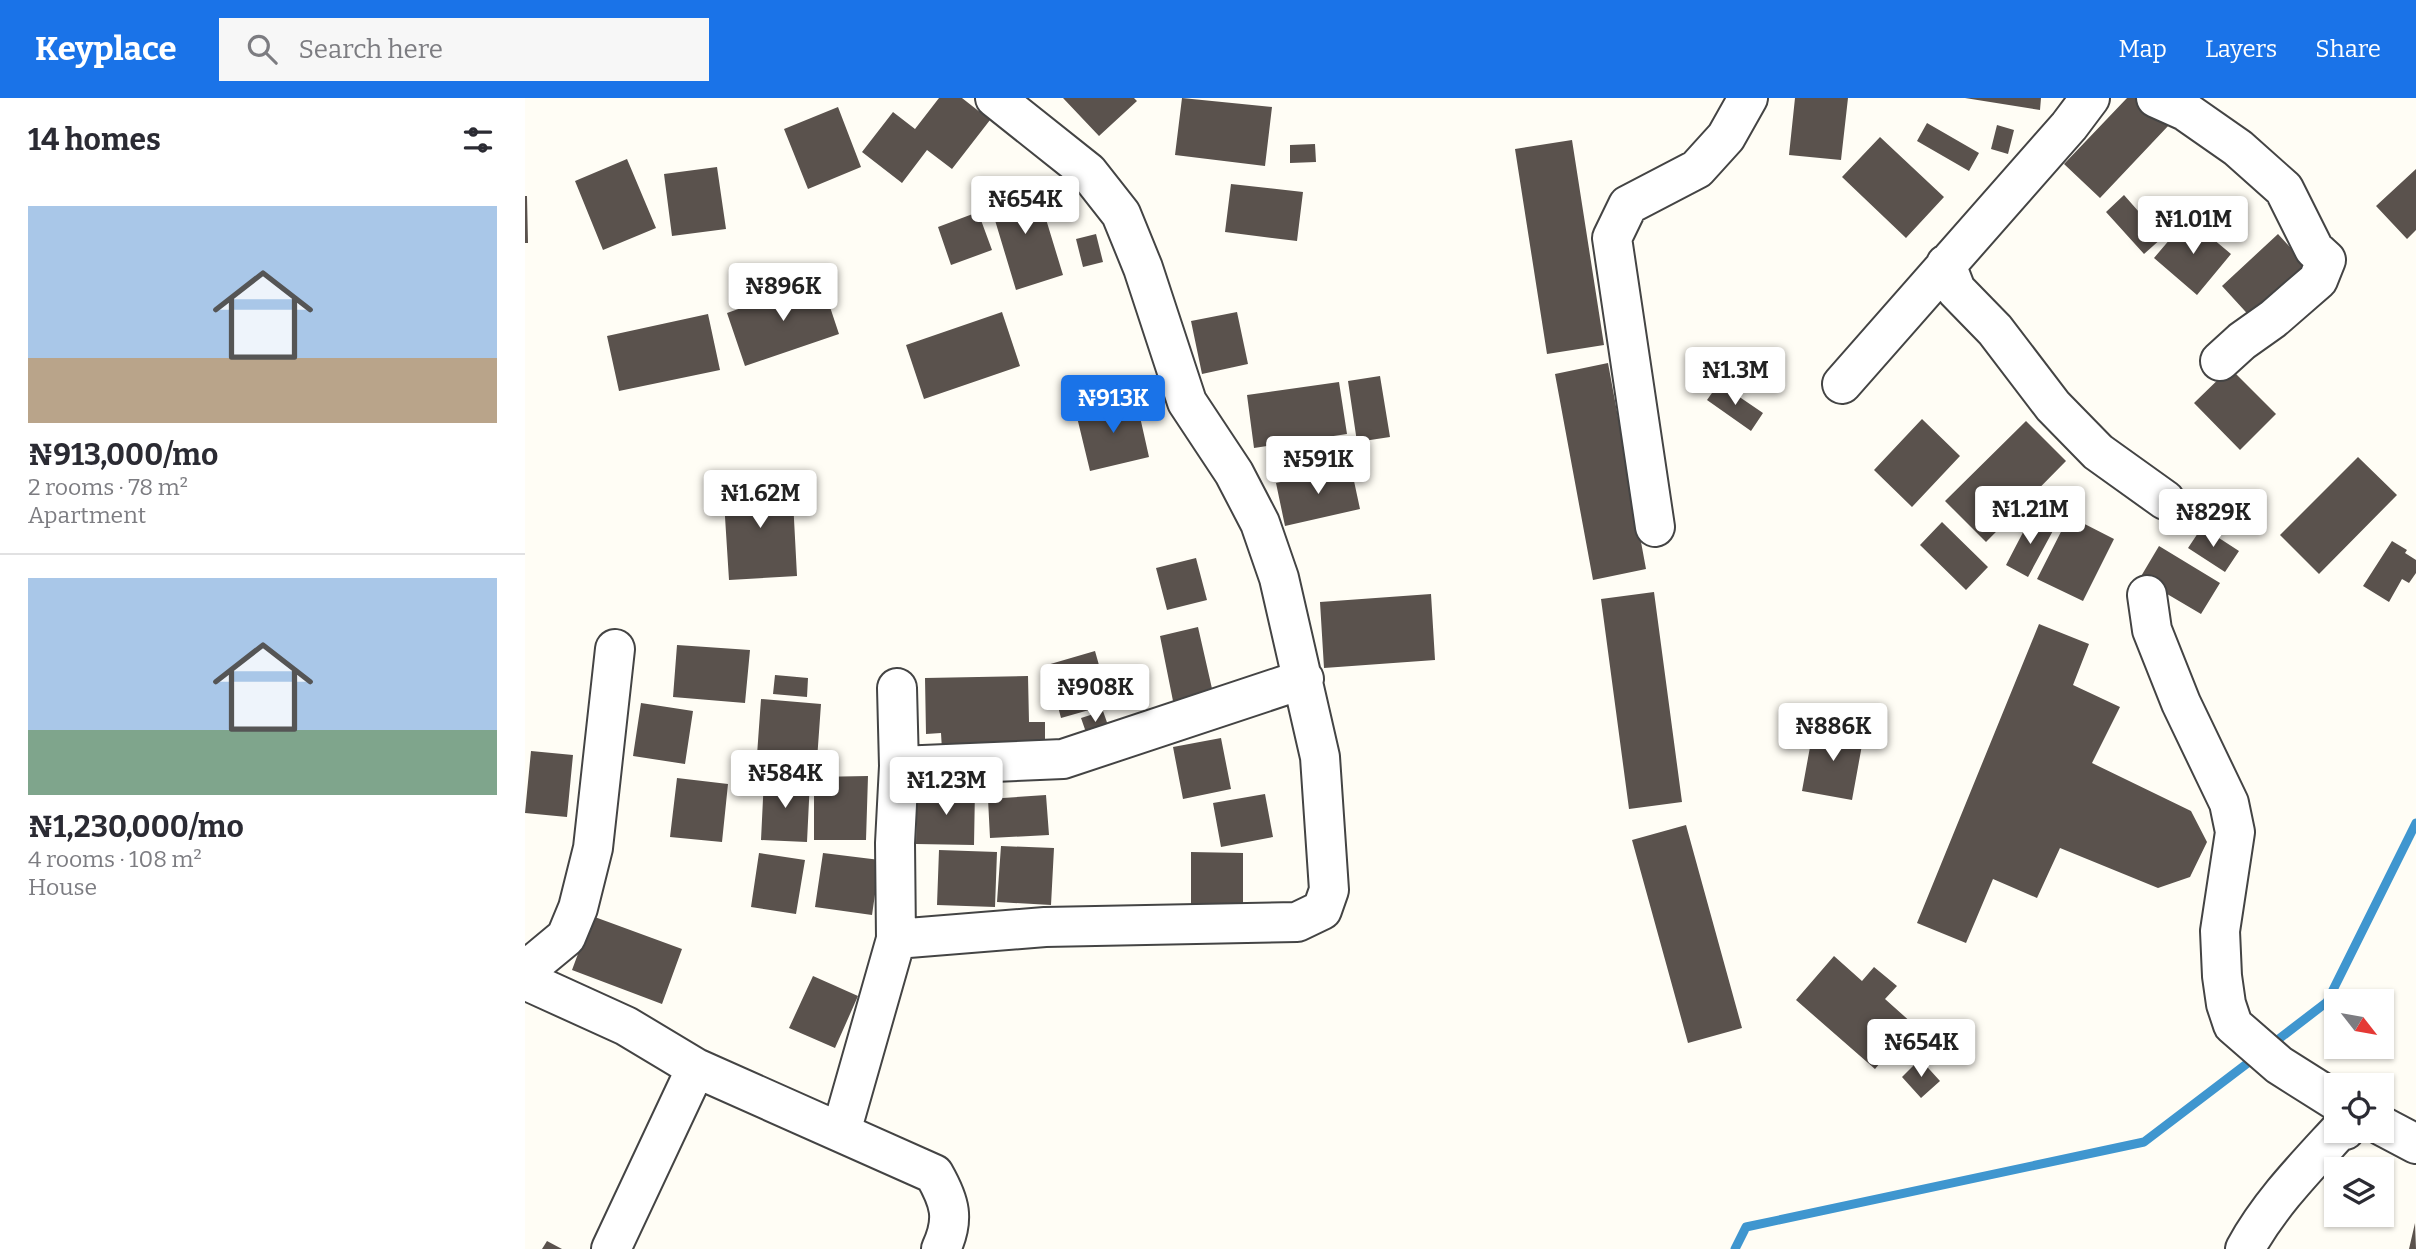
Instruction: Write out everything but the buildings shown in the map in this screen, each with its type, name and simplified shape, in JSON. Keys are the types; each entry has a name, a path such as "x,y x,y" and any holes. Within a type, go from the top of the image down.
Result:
{"street":[{"path":"896,939 1045,927 1297,922 1322,910 1329,890 1320,757 1279,578 1260,523 1234,473 1187,402 1143,268 1121,214 1088,172 995,98"},
{"path":"1655,527 1612,238 1627,205 1697,169 1725,137 1748,98"},
{"path":"1842,384 2069,126 2090,98"},
{"path":"2156,98 2185,111 2238,148 2284,190 2313,249 2326,260 2318,280 2220,361"},
{"path":"1946,264 1956,290 1995,330 2053,406 2098,452 2165,500"},
{"path":"2147,595 2152,630 2181,703 2229,803 2235,832 2220,931 2222,976 2226,1004 2233,1025 2279,1065 2324,1093"},
{"path":"525,968 566,937 578,908 593,848 615,649"},
{"path":"899,766 1063,759 1304,680"},
{"path":"841,1132 896,939 895,844 899,766 897,688"},
{"path":"525,980 626,1026 696,1068 934,1174 946,1195 950,1229 941,1249"},
{"path":"611,1249 696,1068"},
{"path":"2394,1132 2416,1144"},
{"path":"2245,1249 2260,1223 2328,1143"}],"waterway":[{"path":"2271,1045 2327,1002 2416,823"},
{"path":"1735,1249 1746,1227 2144,1142 2257,1056"}]}
